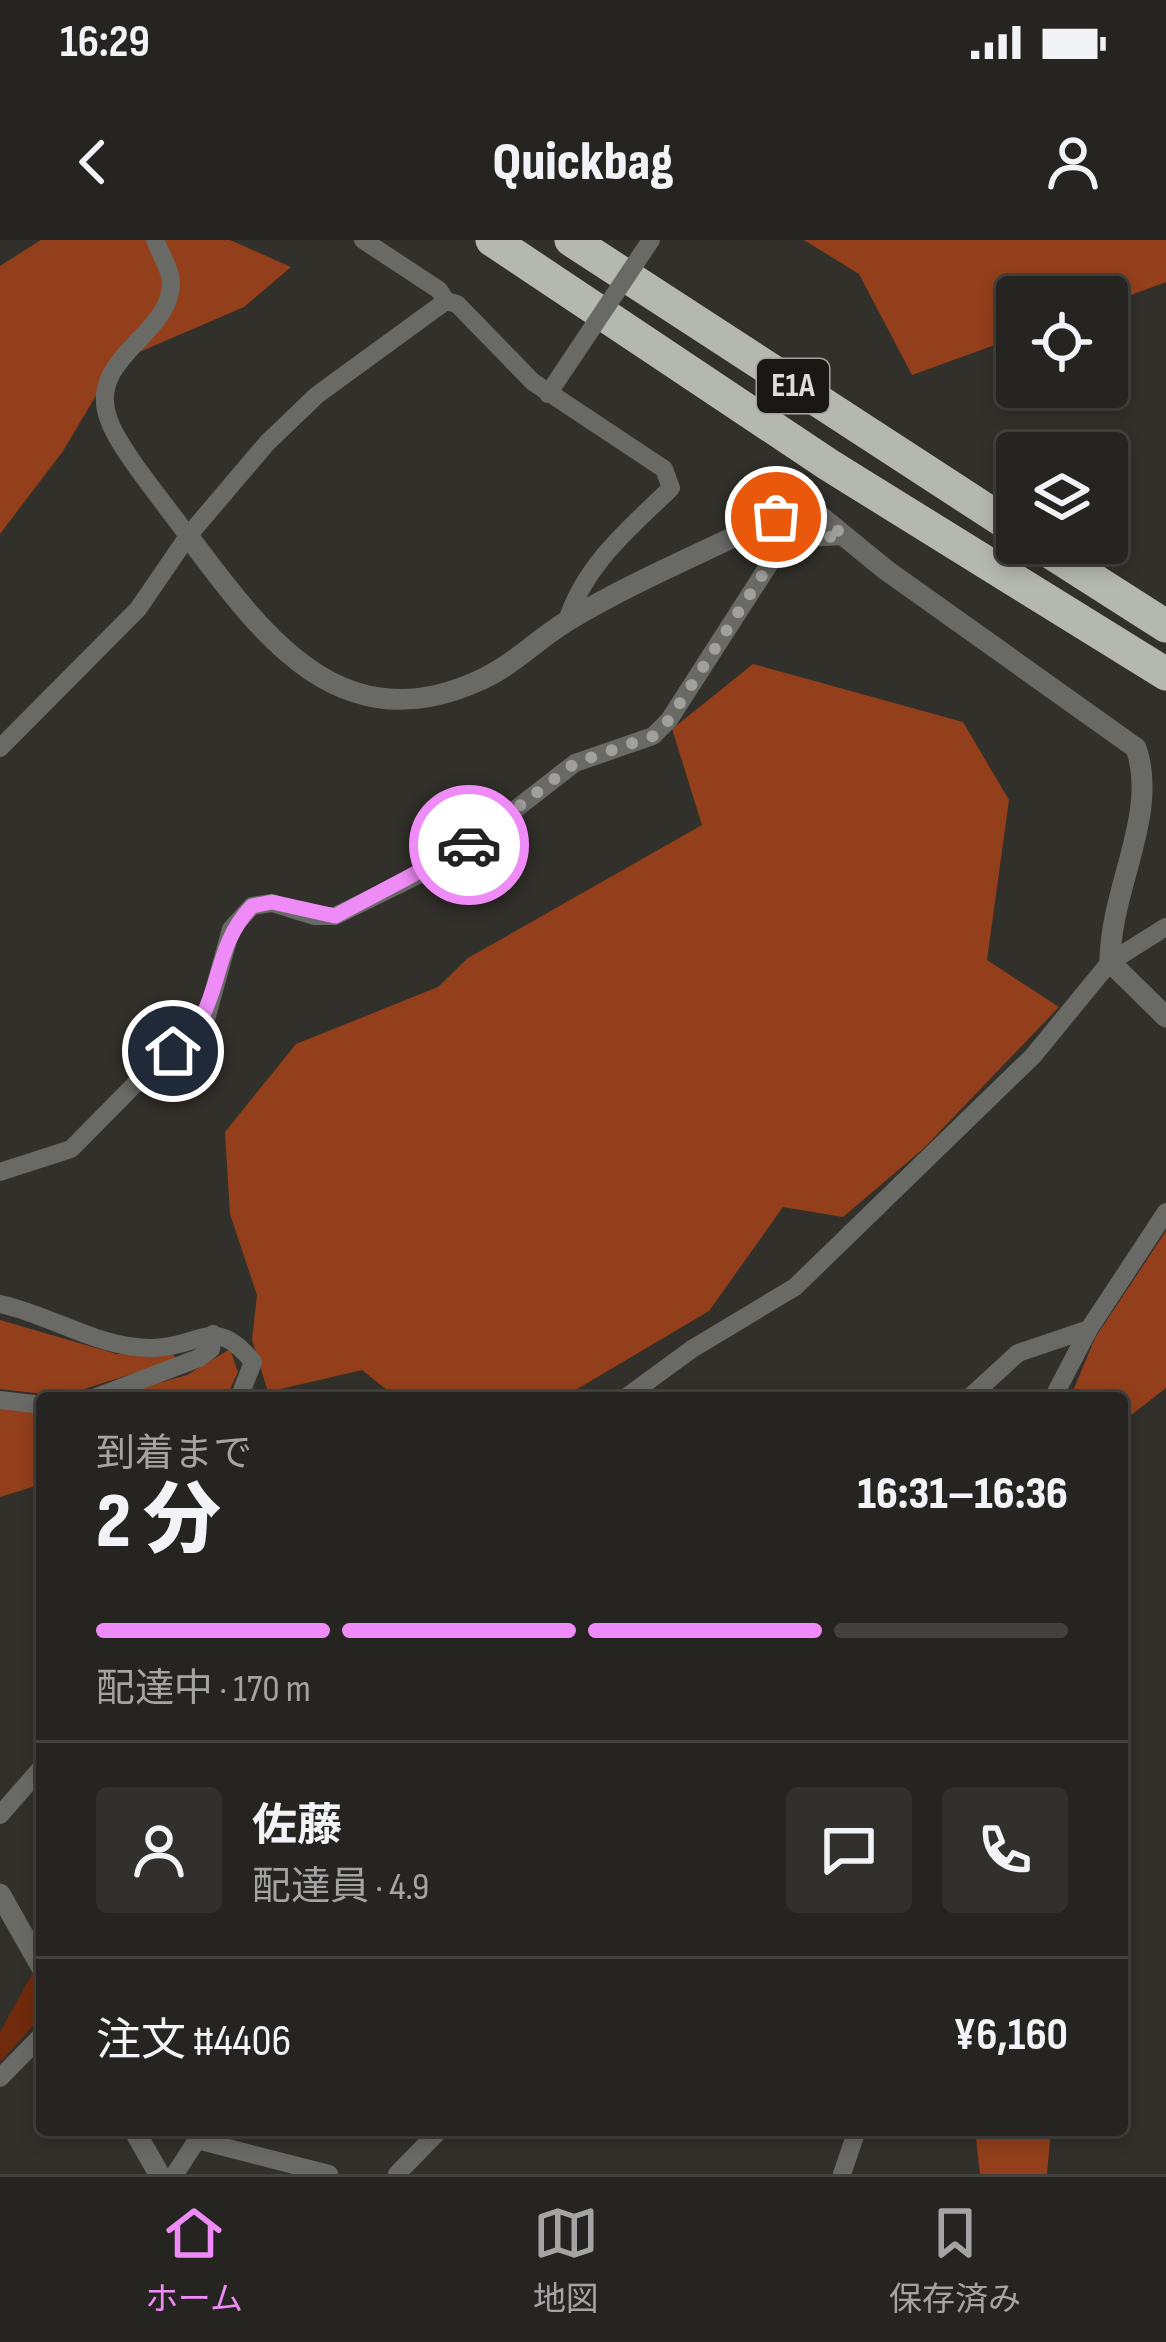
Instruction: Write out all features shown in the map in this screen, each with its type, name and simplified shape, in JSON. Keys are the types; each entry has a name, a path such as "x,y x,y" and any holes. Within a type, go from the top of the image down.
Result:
{"highway":[{"name":"E1A","path":"492,240 829,465 1166,674"},
{"name":"E1A","path":"571,240 996,516"},
{"path":"1069,564 1166,626"}],"street":[{"path":"155,240 172,279 168,304 116,362 106,391 108,420 188,536 266,636 303,670 334,686 408,698 474,683 503,669 567,621 776,517 798,511 820,516 1136,748 1146,794 1110,920 1110,962 1166,1017"},
{"path":"363,240 439,290 446,302"},
{"path":"548,394 651,240"},
{"path":"0,748 138,609 188,536 267,443 317,395 446,302 457,304 548,394 664,469 671,488 619,534 567,621"},
{"path":"0,1172 70,1149 151,1068 194,1035 207,1016 231,928 252,906 272,902 335,916 453,858 575,763 653,736 669,720 781,546 803,538 844,536"},
{"path":"633,1392 677,1358 795,1287 1033,1056 1110,962 1166,926"},
{"path":"1056,1392 1088,1329 1166,1212"},
{"path":"0,1304 117,1345 156,1348 213,1334 233,1338 253,1362 241,1392"},
{"path":"976,1392 1018,1353 1088,1329"},
{"path":"110,1392 199,1358 211,1348 213,1334"},
{"path":"0,1400 36,1404"},
{"path":"0,1815 36,1774"},
{"path":"0,1894 36,1957"},
{"path":"0,2078 36,2041"},
{"path":"137,2136 159,2174"},
{"path":"404,2171 435,2136"},
{"path":"842,2174 855,2136"},
{"path":"175,2174 196,2140 329,2174"}],"shaded area":[{"path":"41,240 230,240 291,267 244,307 116,362 63,451 0,534 0,266"},
{"path":"804,240 1166,240 1166,282 1128,296 1128,276 996,276 996,345 912,375 859,274"},
{"path":"753,664 963,722 1009,800 987,960 1059,1007 923,1149 843,1217 783,1207 709,1311 572,1392 390,1392 362,1370 268,1392 252,1340 257,1295 230,1214 225,1132 296,1044 438,987 468,958 702,825 672,729"},
{"path":"1166,1231 1166,1388 1128,1417 1128,1392 1072,1392 1095,1338"},
{"path":"0,1320 117,1354 174,1355 176,1360 75,1392 0,1389"},
{"path":"230,1349 238,1372 229,1392 127,1392 187,1375"},
{"path":"0,1407 36,1410 36,1486 0,1497"},
{"path":"36,1967 36,2023 0,2062 0,2032"},
{"path":"976,2136 1050,2136 1047,2174 980,2174"}],"way so far":[{"path":"469,845 575,763 653,736 669,720 781,546 803,538 844,536 820,516 798,511 776,517"}],"route":[{"path":"173,1051 194,1035 207,1016 224,944 231,928 252,906 272,902 314,916 335,916 453,858 469,845"}]}
